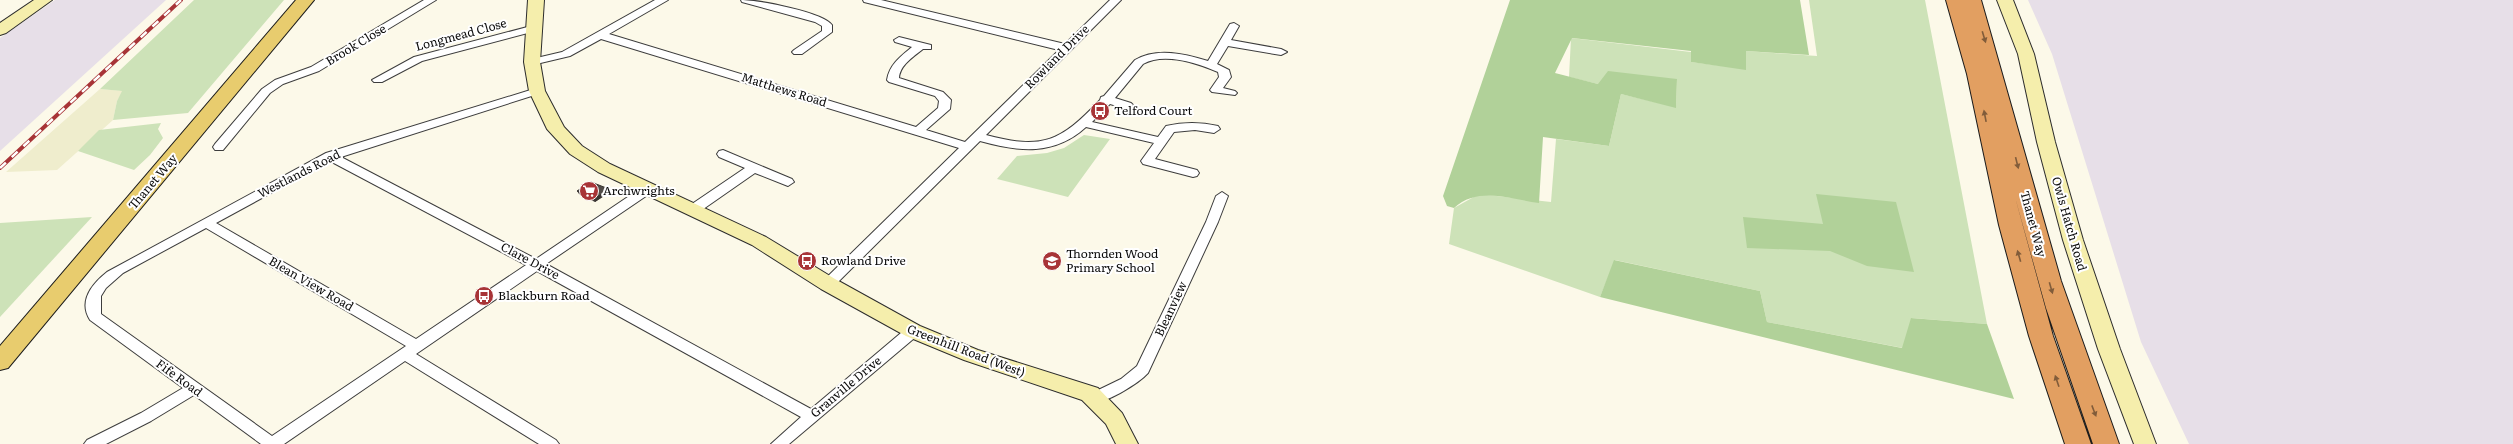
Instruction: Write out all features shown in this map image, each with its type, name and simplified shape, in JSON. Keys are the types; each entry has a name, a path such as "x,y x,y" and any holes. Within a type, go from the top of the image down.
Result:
{"highway":[{"name":"Thanet Way","path":"1955,0 1977,74 2012,233 2041,336 2078,444"},
{"name":"Thanet Way","path":"1972,0 1989,54 2033,226 2066,336 2106,444"}],"main road":[{"name":"Thanet Way","path":"0,362 305,0"}],"street":[{"path":"0,30 44,0"},
{"name":"Brook Close","path":"217,147 276,79 315,69 430,0"},
{"name":"Greenhill Road (West)","path":"536,0 532,62 537,91 556,129 576,150 604,168 694,209 758,241 828,284 913,332 971,355 1014,368 1029,375 1077,389 1095,398 1114,419 1127,444"},
{"path":"532,62 566,54 663,0"},
{"path":"746,0 819,20 827,25 827,32 803,53 786,48"},
{"path":"868,0 1066,48"},
{"name":"Rowland Drive","path":"828,284 1116,0"},
{"name":"Owls Hatch Road","path":"2005,0 2026,54 2046,142 2073,240 2109,349 2145,444"},
{"path":"1212,66 1234,26"},
{"name":"Longmead Close","path":"378,80 392,70 418,59 535,28"},
{"name":"Matthews Road","path":"600,35 967,146"},
{"path":"899,40 924,46 897,67 893,74 893,80 939,94 946,100 944,109 918,131"},
{"path":"1225,42 1281,52"},
{"path":"977,136 1017,146 1036,147 1066,139 1083,123 1139,62 1149,56 1160,56 1212,66 1225,73 1216,90 1232,93"},
{"name":"Westlands Road","path":"91,308 92,295 104,280 118,270 330,156 537,91"},
{"path":"1105,99 1127,105"},
{"path":"1083,123 1162,140"},
{"path":"1193,172 1147,161 1170,129 1176,127 1214,129"},
{"path":"723,153 754,168 789,181"},
{"name":"Clare Drive","path":"330,156 537,265 812,416"},
{"path":"694,209 754,168"},
{"path":"272,444 648,189"},
{"name":"Bleanview","path":"1095,398 1104,391 1127,384 1143,369 1212,222 1222,196"},
{"name":"Blean View Road","path":"206,223 411,350 551,444"},
{"name":"Fife Road","path":"91,308 95,317 272,444"},
{"name":"Granville Drive","path":"779,444 913,332"},
{"path":"92,444 146,417 194,388"}],"shaded area":[{"path":"55,0 166,0 0,151 0,38"},
{"path":"2028,0 2513,0 2513,444 2189,444 2141,342 2052,54"},
{"path":"100,89 123,91 117,101 113,120 57,170 6,172"}],"green space":[{"path":"194,0 284,0 188,113 113,120 117,101 122,91 100,89"},
{"path":"1510,0 1800,0 1809,55 1746,51 1746,70 1691,62 1691,51 1572,38 1555,73 1598,84 1608,71 1677,79 1676,108 1621,94 1609,146 1543,137 1539,203 1506,197 1484,196 1473,197 1463,201 1454,208 1447,206 1443,196"},
{"path":"1809,0 1925,0 1987,324 1912,318 1903,348 1767,322 1760,291 1615,260 1600,297 1449,244 1454,208 1479,194 1551,202 1556,139 1609,146 1621,94 1676,107 1677,79 1598,84 1569,77 1571,38 1691,52 1691,62 1746,69 1746,51 1817,56"},
{"path":"161,123 158,129 163,138 150,155 134,170 78,151 99,130"},
{"path":"1084,135 1110,139 1068,197 997,179 1017,156 1047,153 1064,148"},
{"path":"1816,194 1896,202 1914,272 1867,266 1830,251 1747,248 1743,217 1823,224"},
{"path":"92,217 0,317 0,223"},
{"path":"1614,260 1760,291 1767,322 1902,348 1911,318 1987,324 2014,399 1600,297"}],"building":[{"path":"591,182 609,189 594,199 577,191"}],"railway":[{"path":"0,168 181,0"}],"place":[{"name":"Telford Court","path":"1100,111"},
{"name":"Archwrights","path":"589,191"},
{"name":"Rowland Drive","path":"807,261"},
{"name":"Thornden Wood Primary School","path":"1052,261"},
{"name":"Blackburn Road","path":"484,296"}]}
